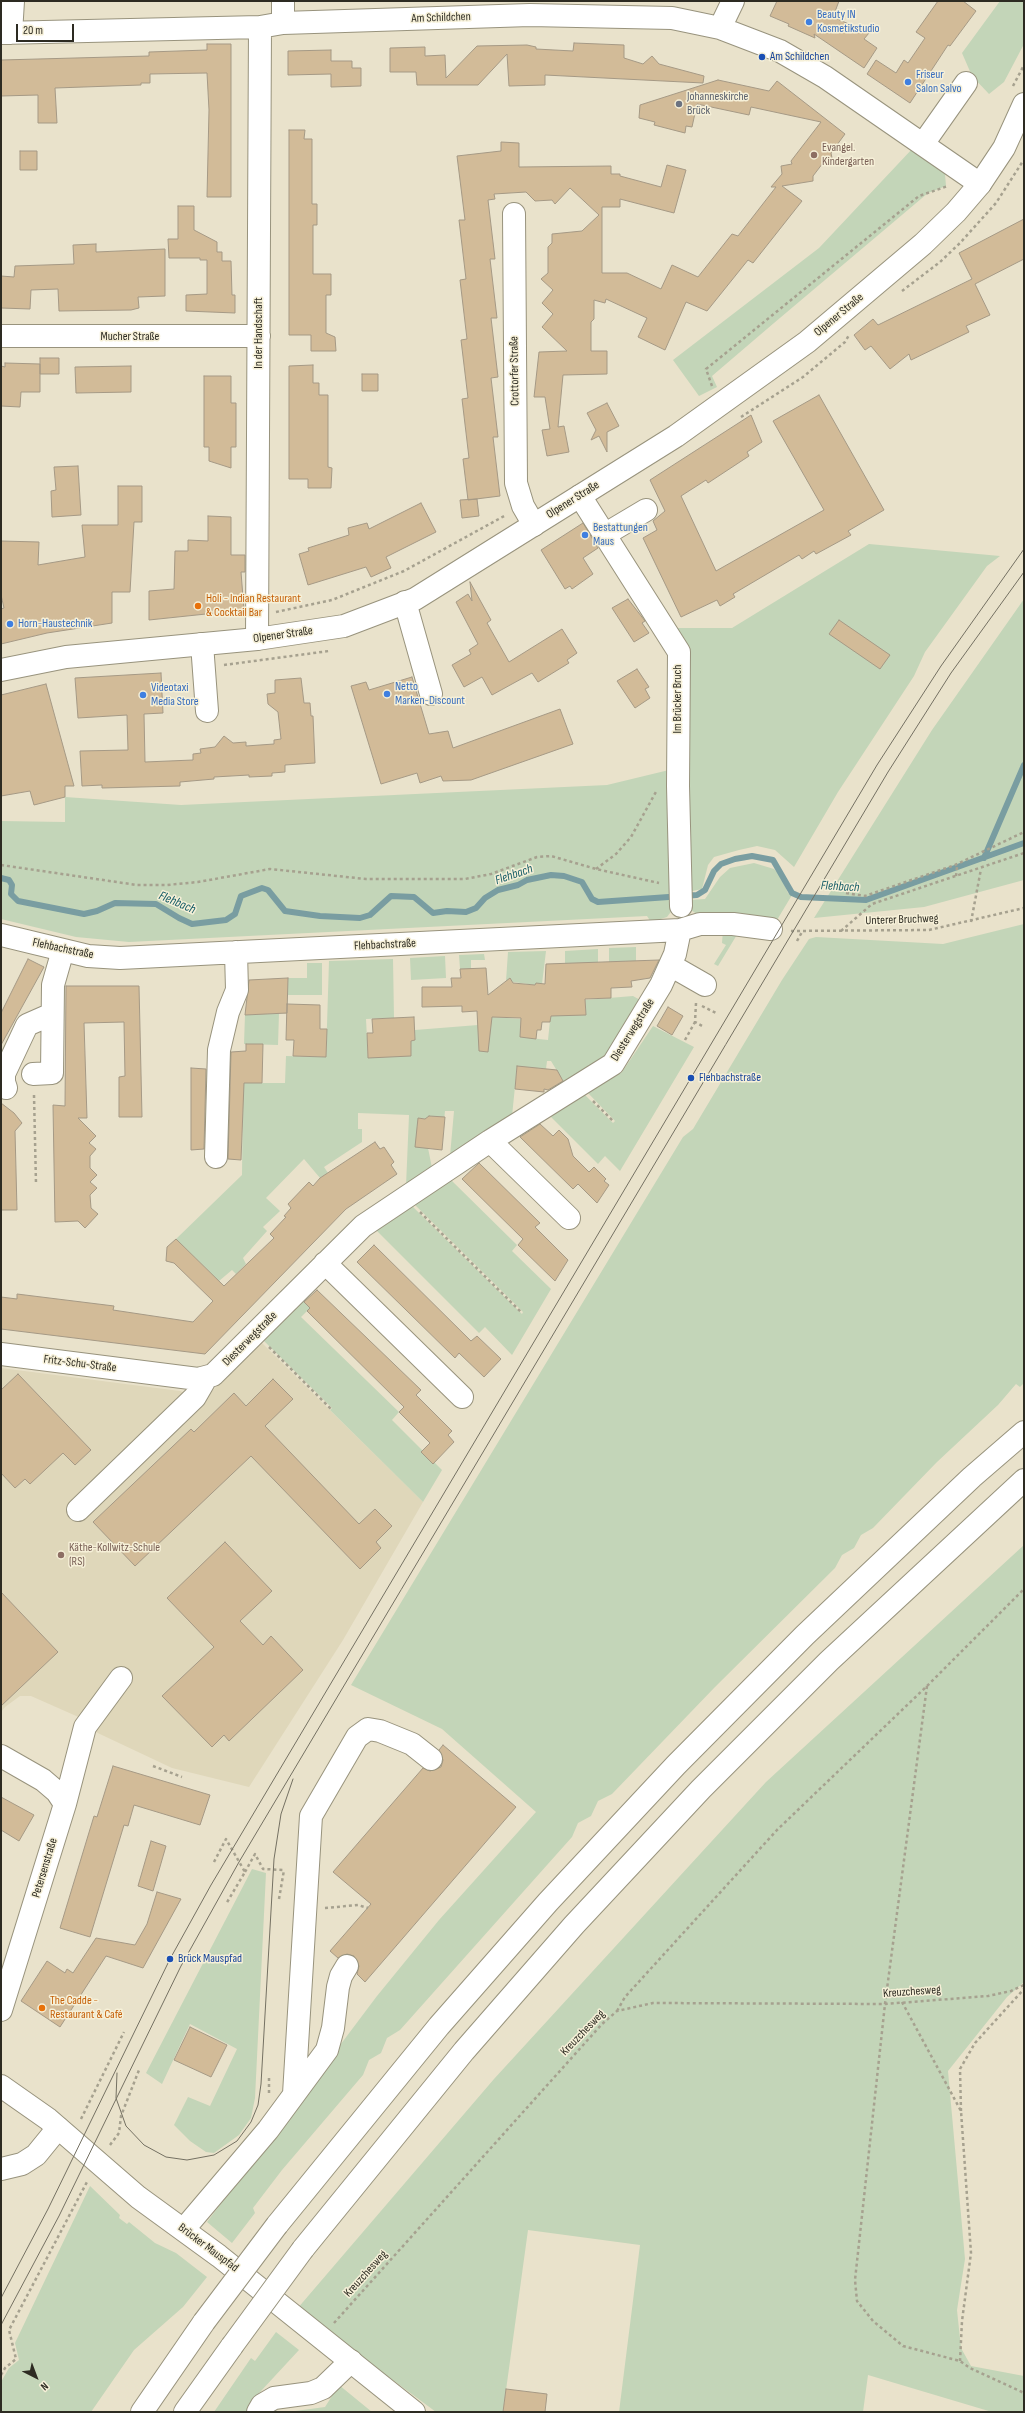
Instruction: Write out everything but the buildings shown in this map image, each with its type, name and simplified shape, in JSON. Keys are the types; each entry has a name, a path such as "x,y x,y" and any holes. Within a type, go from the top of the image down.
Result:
{"main road":[{"path":"6,33 13,1"},
{"path":"283,1 283,23"},
{"path":"720,28 733,1"},
{"name":"Am Schildchen","path":"6,33 260,27 283,23 531,8 672,18 720,28 780,51 825,78 974,179"},
{"name":"In der Handschaft","path":"257,639 259,336 258,165 260,27"},
{"path":"923,144 966,83"},
{"name":"Olpener Straße","path":"1,670 66,657 257,639 344,626 414,599 676,436 807,342 923,244 974,179 1004,148 1019,109"},
{"name":"Crottorfer Straße","path":"514,214 516,483 523,506 534,525"},
{"name":"Mucher Straße","path":"1,336 259,336"},
{"name":"Im Brücker Bruch","path":"580,496 678,652 678,786 681,898"},
{"path":"604,535 646,510"},
{"path":"405,602 431,694"},
{"path":"202,644 207,711"},
{"name":"Flehbachstraße","path":"1,935 88,956 120,958 680,930 700,924 733,924 771,929"},
{"name":"Diesterwegstraße","path":"206,1378 221,1369 363,1226 490,1141 608,1068 618,1059 670,965 680,930"},
{"path":"33,1074 52,1073 53,985 63,950"},
{"path":"216,1157 219,1050 228,1012 237,990 236,952"},
{"path":"670,965 701,994"},
{"path":"6,1088 4,1074 28,1025 52,1014"},
{"path":"490,1141 569,1218"},
{"path":"325,1263 462,1397"},
{"name":"Fritz-Schu-Straße","path":"1,1354 159,1374 206,1378"},
{"path":"78,1510 195,1397 206,1378"},
{"path":"142,2412 204,2322 277,2225 439,2026 548,1902 676,1765 805,1635 972,1477 1024,1432"},
{"path":"185,2412 303,2248 464,2051 590,1908 702,1789 828,1662 1024,1480"},
{"name":"Petersenstraße","path":"1,2010 65,1804 85,1727 121,1678"},
{"path":"294,2094 311,1816 357,1737 368,1729 380,1731 412,1744 431,1759"},
{"path":"1,1756 43,1780 57,1792 65,1804"},
{"path":"184,2229 268,2130 327,2050 331,2039 338,1987 341,1976 347,1966"},
{"name":"Brücker Mauspfad","path":"1,2086 58,2128 138,2197 184,2229 322,2337 414,2412"},
{"path":"1,2169 22,2164 36,2155 58,2128"},
{"path":"258,2412 262,2405 274,2398 311,2393 323,2388 351,2361"}],"path":[{"path":"1019,109 1024,65"},
{"path":"713,389 707,376 706,369 711,364 919,196 958,182 974,179"},
{"path":"257,617 332,600 404,572 523,506"},
{"path":"596,869 616,854 631,837 660,785 678,786"},
{"path":"846,893 865,896 948,867 1024,832"},
{"path":"841,931 872,904 981,869 1024,853"},
{"path":"1,865 153,885 198,882 270,869 366,879 465,879 491,874 544,855 557,857 596,869 657,882"},
{"path":"956,876 957,867"},
{"path":"972,922 981,869"},
{"name":"Unterer Bruchweg","path":"797,941 802,932 818,929 841,931 929,930 972,922 1024,908"},
{"path":"685,1040 695,1022 701,994"},
{"path":"695,1022 704,1027"},
{"path":"33,1074 36,1184"},
{"path":"579,1086 614,1122"},
{"path":"405,1197 522,1313"},
{"path":"255,1334 331,1409"},
{"path":"617,2011 625,1997 778,1830 927,1686 1024,1588"},
{"path":"927,1686 885,2004 855,2280 857,2301 873,2321 903,2346 960,2361 970,2368 1024,2393"},
{"path":"153,1766 182,1777"},
{"path":"214,1862 226,1840 245,1872"},
{"path":"226,1904 255,1854 263,1869 283,1870"},
{"path":"306,1909 358,1905 368,1908"},
{"name":"Kreuzchesweg","path":"322,2337 602,2024 617,2011 652,2003 885,2004 988,1996 1011,1991 1024,1985"},
{"path":"960,2361 962,2321 970,2253 961,2111 960,2069 975,2043 1024,1989"},
{"path":"902,2002 961,2111"},
{"path":"79,2123 124,2032"},
{"path":"109,2146 119,2133 121,2116 139,2070"},
{"path":"1,2375 5,2368 16,2359 9,2330 89,2179 93,2185 107,2170"}],"shaded area":[{"name":"Käthe-Kollwitz-Schule (RS)","path":"261,1342 423,1502 343,1640 249,1787 172,1768 85,1727 83,1719 31,1696 20,1696 5,1707 1,1712 1,1368 180,1391 195,1397 207,1396"}],"green space":[{"path":"1000,1 1024,1 1024,44 1004,82 989,94 972,76 962,53"},
{"path":"913,148 940,166 945,174 946,186 928,193 774,323 712,376 717,387 699,396 673,360 819,248"},
{"path":"869,544 1000,556 987,566 925,652 914,676 838,792 794,867 775,850 757,846 739,850 714,857 708,865 702,889 688,892 675,628 732,628"},
{"path":"1024,599 1024,880 924,907 814,918 932,730"},
{"path":"669,770 673,909 667,917 651,922 647,916 129,942 76,937 1,919 1,821 65,822 65,797 181,805 607,785"},
{"path":"754,863 774,869 781,876 788,893 792,895 777,920 698,915 691,910 689,900 705,899 720,877 730,868"},
{"path":"1024,924 1024,1383 1020,1387 1016,1384 998,1405 937,1462 873,1528 861,1535 854,1548 842,1555 835,1568 715,1687 612,1794 598,1801 591,1816 578,1823 572,1837 400,2030 387,2038 381,2053 369,2060 363,2075 282,2170 253,2208 255,2213 232,2243 207,2222 377,1996 439,1920 536,1812 442,1729 351,1685 683,1137 693,1129 782,980 809,939 816,937 943,944"},
{"path":"723,930 738,933 718,966 714,964 726,945 722,943"},
{"path":"636,947 636,961 609,962 609,948"},
{"path":"598,949 598,963 565,964 565,951"},
{"path":"546,951 542,984 535,985 506,981 508,952"},
{"path":"484,954 485,960 471,960 471,969 460,969 459,955"},
{"path":"445,956 446,978 411,980 410,958"},
{"path":"393,959 394,1018 366,1019 368,1058 415,1040 415,1030 478,1025 492,1017 521,1019 520,1037 548,1040 554,982 568,1015 586,1015 585,1000 633,996 642,1001 606,1058 565,1084 551,1061 547,1061 546,1069 517,1067 512,1116 450,1156 454,1111 445,1111 444,1121 429,1116 427,1119 418,1118 417,1134 428,1148 432,1168 406,1186 409,1115 358,1113 358,1129 362,1129 362,1142 324,1167 328,1173 320,1178 304,1159 266,1198 280,1211 263,1227 267,1231 243,1258 246,1264 236,1274 232,1270 219,1281 176,1239 242,1175 243,1083 285,1083 286,1056 326,1057 329,961"},
{"path":"307,963 322,963 322,995 287,995 288,978 307,978"},
{"path":"279,1013 278,1045 244,1044 245,1015"},
{"path":"653,1026 694,1047 620,1171 605,1156 598,1164 549,1115 584,1094 613,1123 615,1121 588,1093 622,1072"},
{"path":"450,1179 517,1245 512,1251 551,1289 512,1355 485,1327 479,1333 375,1229 411,1205 522,1314 523,1312 413,1203"},
{"path":"302,1300 310,1308 301,1317 399,1412 392,1420 442,1470 423,1502 330,1410 332,1408 263,1340"},
{"path":"1024,1545 1024,1982 1007,1997 948,2071 965,2259 957,2310 961,2348 971,2366 1024,2376 1024,2412 992,2412 868,2375 863,2412 619,2412 640,2245 528,2230 503,2412 436,2412 297,2309 494,2079 766,1782"},
{"path":"252,1869 266,1873 255,2098 251,2118 239,2135 214,2153 206,2152 190,2141 174,2125 188,2097 210,2106 237,2049 190,2024 162,2084 146,2073"},
{"path":"90,2186 120,2215 119,2218 127,2224 129,2222 155,2243 176,2253 207,2277 183,2307 134,2350 91,2412 1,2412 1,2382 9,2368 19,2360 15,2343"},
{"path":"276,2332 299,2350 249,2404 282,2412 214,2412 251,2358 255,2361"},
{"path":"339,2385 372,2412 288,2412 325,2407"}],"waterway":[{"path":"984,858 1024,765"},
{"name":"Flehbach","path":"1,878 9,880 12,885 11,894 18,901 84,914 97,911 115,903 156,904 192,924 226,920 235,914 241,896 262,888 268,890 285,911 320,916 360,918 370,915 391,896 414,897 433,913 447,911 466,912 476,908 485,898 498,890 518,885 527,880 551,875 564,876 582,882 592,899 598,902 697,895 705,890 714,871 721,864 735,859 752,856 773,860 792,893 801,897 866,900 1024,843"}],"tram line":[{"path":"1,2298 48,2209 170,1959 211,1885 877,765 941,666 1024,549"},
{"path":"1,2325 59,2216 181,1966 239,1862 888,772 951,673 1024,572"},
{"path":"117,2073 116,2098 126,2126 144,2145 166,2157 187,2160 214,2155 237,2141 251,2122 258,2105 261,2084 274,1859 281,1814 293,1779"}],"place":[{"name":"Beauty IN Kosmetikstudio","path":"809,22"},
{"name":"Am Schildchen","path":"762,57"},
{"name":"Friseur Salon Salvo","path":"908,82"},
{"name":"Johanneskirche Brück","path":"679,104"},
{"name":"Evangel. Kindergarten","path":"814,155"},
{"name":"Bestattungen Maus","path":"585,535"},
{"name":"Holi - Indian Restaurant & Cocktail Bar","path":"198,606"},
{"name":"Horn-Haustechnik","path":"10,624"},
{"name":"Netto Marken-Discount","path":"387,694"},
{"name":"Videotaxi Media Store","path":"143,695"},
{"name":"Flehbachstraße","path":"691,1078"},
{"name":"Käthe-Kollwitz-Schule (RS)","path":"61,1555"},
{"name":"Brück Mauspfad","path":"170,1959"},
{"name":"The Cadde - Restaurant & Café","path":"42,2008"}]}
